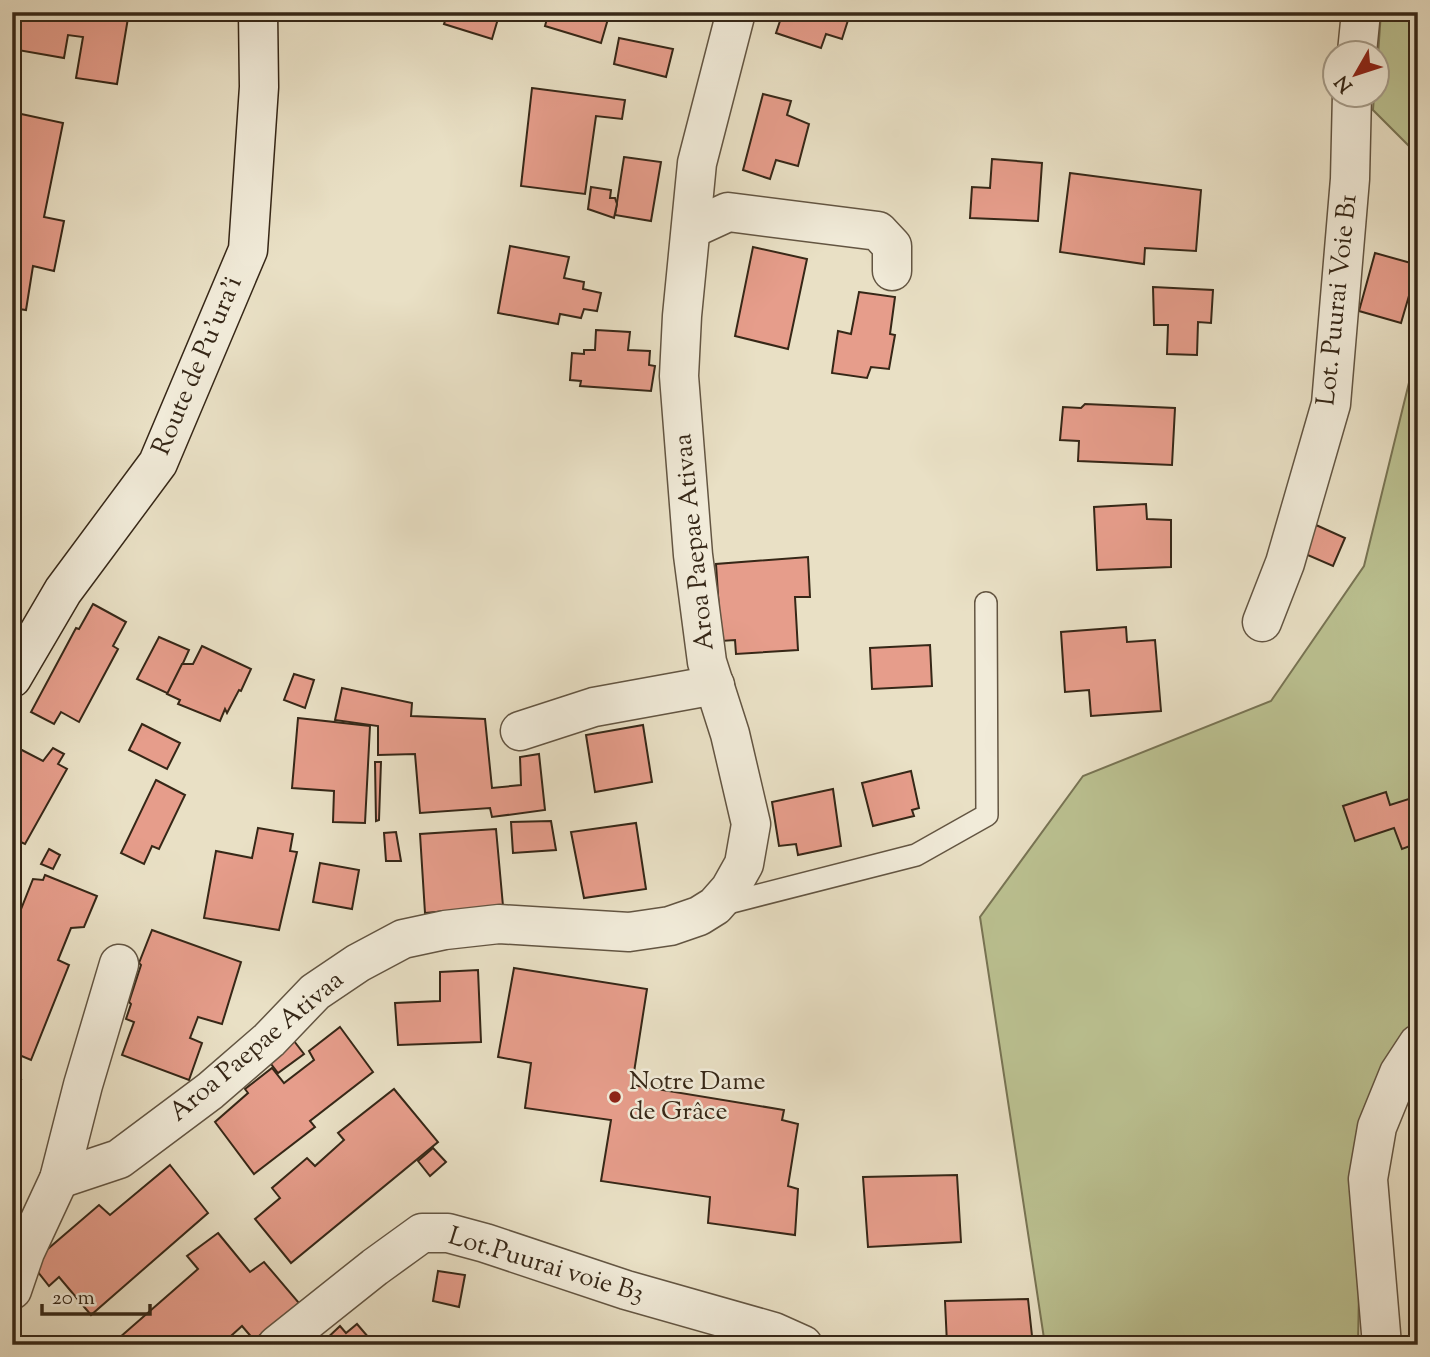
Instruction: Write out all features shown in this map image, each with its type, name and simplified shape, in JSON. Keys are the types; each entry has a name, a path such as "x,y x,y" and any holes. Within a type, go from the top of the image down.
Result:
{"street":[{"name":"Route de Pu'ura'i","path":"12,678 63,591 158,463 248,250 259,87 258,12"},
{"name":"Aroa Paepae Ativaa","path":"59,1179 119,1160 220,1083 269,1040 314,992 358,963 403,939 446,930 499,924 629,932 670,926 699,916 715,906 730,889 744,864 751,824 741,775 707,662 692,555 679,376 697,163 736,12"},
{"path":"1358,38 1361,12"},
{"name":"Lot. Puurai Voie B1","path":"1262,622 1285,563 1331,404 1350,179 1352,108"},
{"path":"691,229 728,212 878,231 892,246 892,271"},
{"path":"520,731 594,707 715,685"},
{"path":"12,1290 59,1179 83,1085 120,964"},
{"path":"1382,1345 1368,1179 1377,1127 1399,1073 1418,1044"},
{"name":"Lot.Puurai voie B3","path":"277,1345 422,1233 448,1233 626,1290 774,1332 803,1345"}],"lane":[{"path":"715,906 916,855 986,815 986,603"}],"green space":[{"path":"1381,12 1418,12 1418,155 1373,110 1392,108 1392,38 1379,38"},
{"path":"1418,346 1418,1077 1362,1131 1358,1345 1045,1345 980,917 1083,776 1271,701 1364,566"}],"building":[{"path":"12,12 129,12 117,84 76,78 83,37 68,35 64,58 12,49"},
{"path":"448,12 500,12 492,39 444,24"},
{"path":"500,12 518,12 516,18"},
{"path":"539,12 610,12 601,43 545,26 548,15"},
{"path":"783,12 850,14 842,39 826,34 821,48 776,33"},
{"path":"619,38 673,49 666,77 614,64"},
{"path":"532,88 625,100 622,119 596,116 585,194 521,186"},
{"path":"763,94 791,101 787,115 809,124 798,166 776,160 770,179 743,170"},
{"path":"12,112 63,123 44,217 64,221 54,271 33,266 26,310 12,308"},
{"path":"624,157 661,162 651,221 615,215"},
{"path":"992,159 1042,163 1038,221 970,218 972,187 990,188"},
{"path":"1070,173 1201,190 1196,251 1145,248 1144,264 1060,252"},
{"path":"591,187 611,190 610,198 615,198 617,204 614,218 588,209"},
{"path":"510,246 569,257 564,278 584,282 583,289 601,293 597,311 584,309 581,318 560,314 558,324 498,313"},
{"path":"753,247 807,259 788,349 735,336"},
{"path":"1375,253 1418,265 1401,323 1359,311"},
{"path":"1153,287 1213,290 1211,323 1198,322 1197,355 1167,354 1168,325 1154,325"},
{"path":"859,292 895,297 890,334 895,335 889,369 871,367 867,378 832,373 838,331 851,334"},
{"path":"596,330 630,332 628,350 650,351 649,365 655,366 651,391 580,386 581,381 570,380 572,353 584,354 584,350 595,350"},
{"path":"1085,404 1175,408 1172,465 1078,461 1079,441 1060,440 1063,407 1081,408"},
{"path":"1146,504 1147,519 1171,520 1171,567 1097,570 1094,507"},
{"path":"1316,525 1345,538 1333,566 1303,553"},
{"path":"808,557 810,597 795,597 798,650 736,654 735,640 721,641 716,564"},
{"path":"93,604 126,622 113,646 118,649 79,722 61,712 54,724 31,712 76,628 79,629"},
{"path":"1126,627 1127,642 1155,640 1161,711 1091,716 1089,690 1065,692 1061,632"},
{"path":"159,637 189,650 169,694 137,679"},
{"path":"930,645 932,686 872,689 870,648"},
{"path":"202,646 251,669 241,691 239,690 227,713 225,709 220,721 178,704 180,700 167,694 182,664 193,664"},
{"path":"294,674 314,680 305,708 284,700"},
{"path":"342,688 412,703 411,716 485,719 492,788 521,785 520,757 539,754 545,810 492,817 490,808 420,813 415,754 378,755 378,726 335,720"},
{"path":"298,718 370,726 365,823 333,822 334,791 292,788"},
{"path":"142,724 180,743 167,769 129,750"},
{"path":"643,725 652,782 595,792 586,735"},
{"path":"16,747 43,761 53,748 64,754 58,764 67,769 25,844 12,838 12,753"},
{"path":"375,762 381,762 379,820 376,821"},
{"path":"911,771 919,808 912,810 914,816 873,826 862,783"},
{"path":"156,780 185,795 159,849 152,846 144,864 121,853"},
{"path":"833,789 841,846 798,855 796,844 779,846 772,802"},
{"path":"1386,792 1390,805 1418,796 1418,843 1402,849 1394,828 1355,841 1343,806"},
{"path":"551,821 556,850 513,853 511,822"},
{"path":"636,823 646,889 584,898 571,832"},
{"path":"258,828 293,834 290,851 297,852 279,930 204,918 216,851 252,858"},
{"path":"496,829 503,906 425,913 420,834"},
{"path":"396,832 401,861 386,861 384,833"},
{"path":"49,849 60,855 53,869 41,864"},
{"path":"320,863 359,870 352,909 313,902"},
{"path":"45,875 97,896 84,927 71,928 58,960 69,965 31,1060 12,1052 12,932 33,879 43,880"},
{"path":"152,930 241,962 222,1024 198,1017 190,1038 202,1043 189,1080 122,1055 134,1022 126,1019 131,1004 129,1002 141,965 139,963"},
{"name":"Notre Dame de Grâce","path":"514,968 647,989 632,1085 784,1110 782,1120 798,1124 788,1186 798,1189 795,1235 708,1223 710,1197 601,1181 611,1120 525,1108 531,1063 498,1057"},
{"path":"478,970 481,1042 398,1045 395,1003 440,1001 440,972"},
{"path":"340,1027 373,1072 310,1121 315,1127 254,1174 215,1122 248,1093 245,1089 272,1068 284,1083 314,1060 309,1051"},
{"path":"294,1041 304,1054 278,1073 268,1060"},
{"path":"12,1078 21,1080 12,1104"},
{"path":"394,1089 438,1142 291,1263 255,1219 280,1198 272,1188 307,1158 315,1166 344,1140 338,1133"},
{"path":"433,1148 446,1162 430,1176 418,1161"},
{"path":"170,1165 208,1213 91,1315 59,1277 49,1286 34,1267 42,1254 99,1205 110,1215"},
{"path":"957,1175 961,1242 868,1247 863,1177"},
{"path":"218,1233 250,1272 264,1262 299,1303 254,1340 242,1326 221,1345 207,1345 205,1341 200,1345 111,1345 198,1269 187,1256"},
{"path":"438,1271 465,1275 459,1307 433,1301"},
{"path":"1028,1299 1033,1345 947,1344 945,1301"},
{"path":"357,1324 375,1345 320,1345 340,1326 346,1333"}],"place":[{"name":"Notre Dame de Grâce","path":"615,1097"}]}
